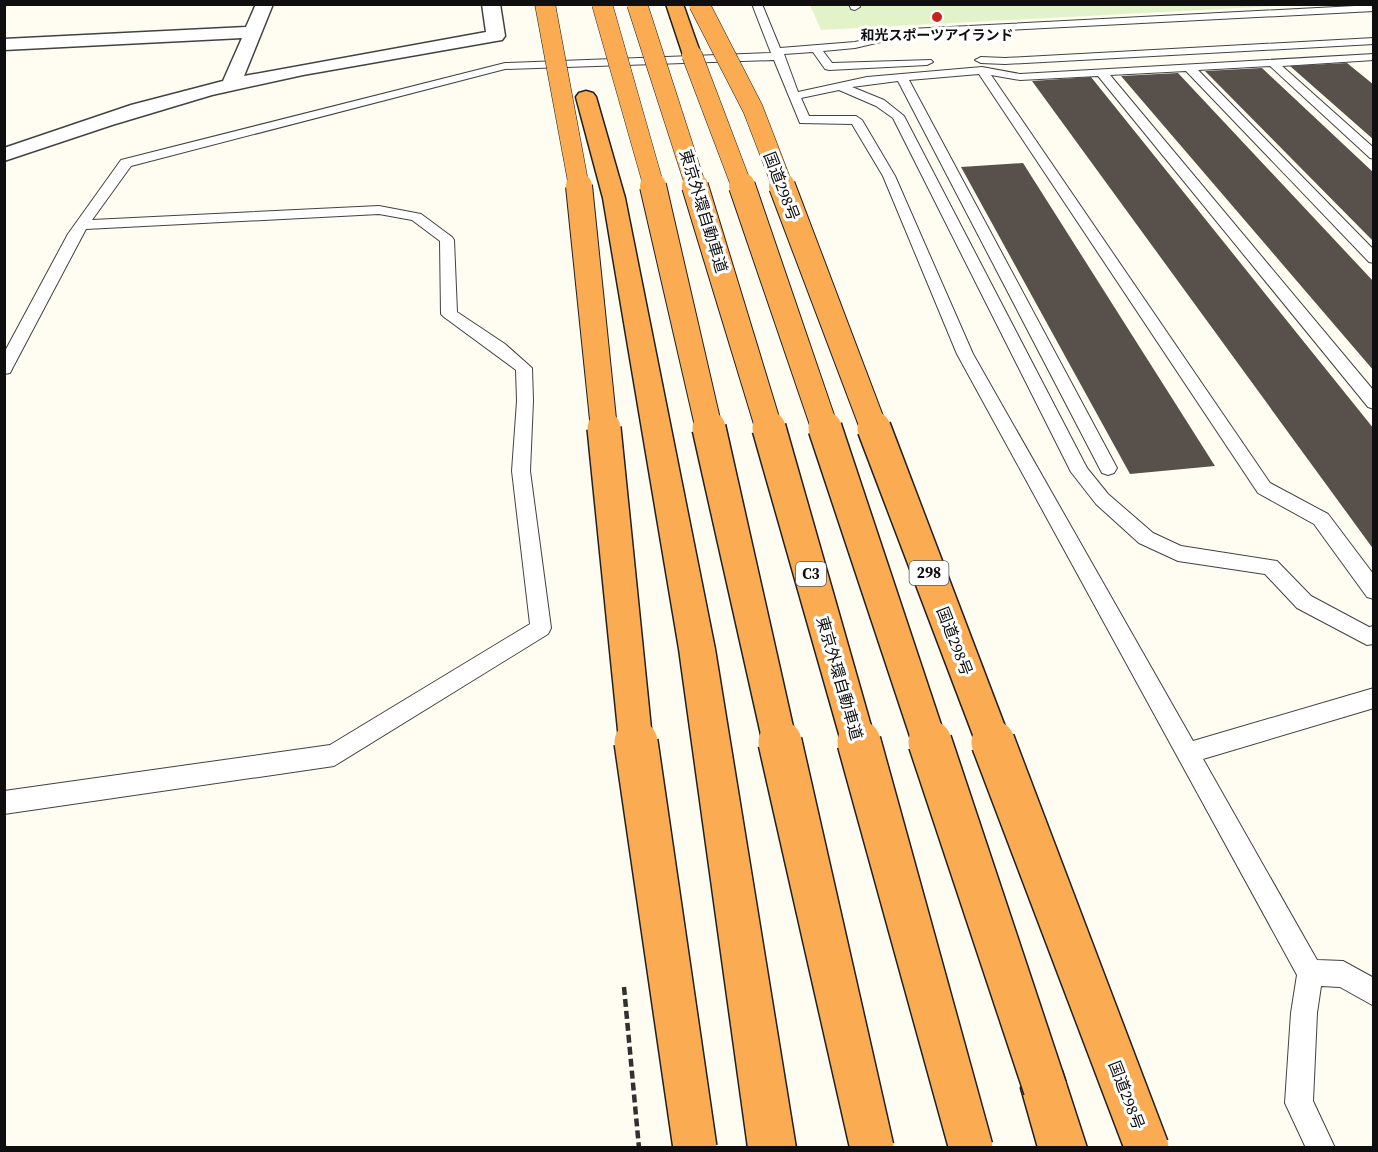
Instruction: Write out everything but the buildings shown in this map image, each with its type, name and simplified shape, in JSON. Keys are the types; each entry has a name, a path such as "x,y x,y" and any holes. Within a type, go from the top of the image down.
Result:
{"highway":[{"path":"602,4 656,196 872,1148"},
{"name":"東京外環自動車道","path":"637,4 696,183 825,624 971,1148"},
{"path":"674,4 761,239 1045,1088 1063,1148"},
{"name":"国道298号","path":"699,4 753,109 1147,1148"},
{"path":"557,10 579,184 635,737 695,1148"},
{"path":"572,42 614,198 697,649 772,1148"}],"street":[{"path":"231,85 264,4"},
{"path":"4,155 86,126 231,85 275,75 496,36 491,4"},
{"path":"4,45 254,32"}],"lane":[{"path":"757,4 804,120 856,120 890,176 965,354 1310,973 1304,1013 1299,1103 1321,1148"},
{"path":"4,369 82,225 126,163 505,66 779,54 855,45 910,32 1374,8"},
{"path":"816,48 829,67 983,59 1005,61 1374,41"},
{"path":"795,96 867,80 982,70 1020,77 1374,57"},
{"path":"1356,58 1374,73"},
{"path":"1273,63 1374,155"},
{"path":"1189,68 1374,259"},
{"path":"982,70 1264,488 1321,519 1374,591"},
{"path":"1102,73 1374,403"},
{"path":"903,77 1108,468"},
{"path":"840,86 880,103 898,116 1080,472 1102,499 1152,541 1178,552 1270,567 1304,602 1366,636 1374,635"},
{"path":"918,155 943,154"},
{"path":"4,803 334,755 541,628 521,471 525,401 524,368 449,314 447,240 428,221 404,212 379,210 82,225"},
{"path":"983,281 1009,279"},
{"path":"1187,753 1374,698"},
{"path":"1310,973 1344,974 1374,993"}],"green space":[{"name":"和光スポーツアイランド","path":"810,5 1295,5 821,30"}],"place":[{"name":"和光スポーツアイランド","path":"937,17"}]}
